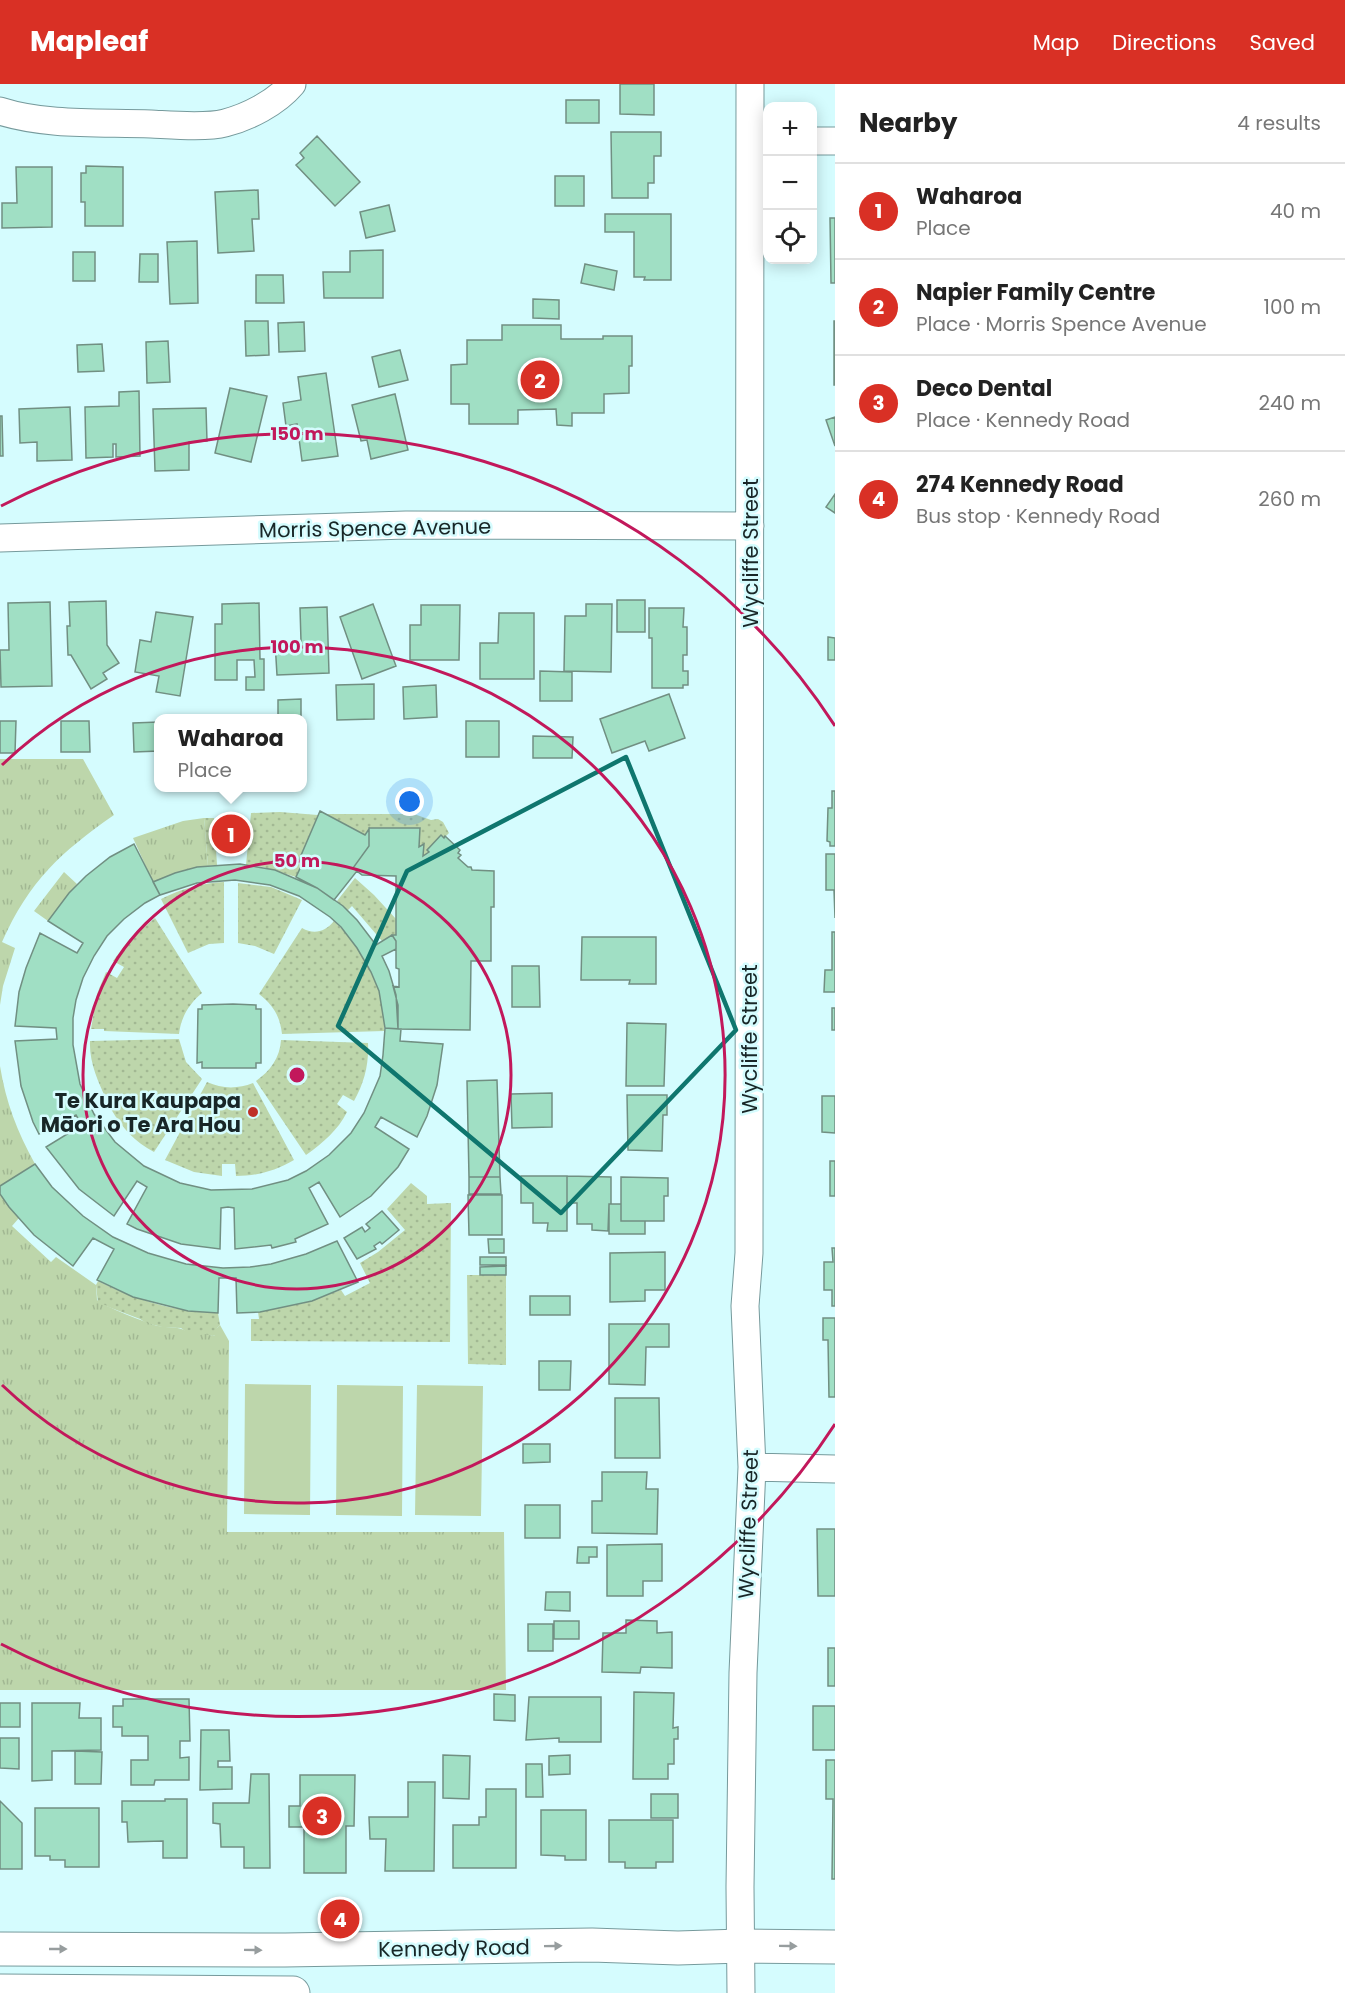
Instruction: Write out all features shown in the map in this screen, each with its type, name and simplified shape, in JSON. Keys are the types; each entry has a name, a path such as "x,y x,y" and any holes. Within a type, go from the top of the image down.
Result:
{"main road":[{"name":"Kennedy Road","path":"0,1949 835,1947"},
{"path":"0,1991 293,1993"}],"street":[{"path":"0,111 53,121 224,124 259,110 292,84"},
{"name":"Wycliffe Street","path":"741,1993 743,1673 752,1467 745,1306 749,1253 750,526 759,140 750,84"},
{"path":"817,141 835,141"},
{"name":"Morris Spence Avenue","path":"0,538 406,525 750,526"},
{"path":"752,1467 835,1469"}],"highlighted area":[{"path":"626,757 736,1030 561,1213 338,1026 407,871"}],"green space":[{"path":"0,759 83,759 114,815 62,855 23,902 2,942 15,948 3,986 0,1005"},
{"path":"280,812 318,815 299,860 303,862 296,877 263,867 246,865 251,813"},
{"path":"326,814 414,814 431,820 438,819 443,822 449,833 444,838 441,836 423,856 423,844 419,847 419,828 369,828 365,835"},
{"path":"204,818 214,818 217,865 208,866"},
{"path":"204,818 208,866 175,873 153,882 133,838 183,821"},
{"path":"64,872 77,884 48,921 34,911"},
{"path":"355,878 396,919 396,935 382,941 352,906 347,911 337,901"},
{"path":"224,882 224,943 209,944 188,953 161,899 191,887"},
{"path":"238,883 271,887 302,900 274,954 255,946 238,943"},
{"path":"155,918 202,993 186,1011 179,1034 91,1029 97,994 106,972 117,978 124,967 113,961 128,941"},
{"path":"334,921 354,944 371,971 382,1001 384,1031 282,1034 275,1011 259,994 302,928 319,931 327,928"},
{"path":"179,1039 186,1062 202,1079 154,1152 130,1134 111,1109 122,1103 116,1094 106,1099 93,1064 90,1041"},
{"path":"281,1040 368,1043 365,1074 354,1101 343,1095 337,1104 347,1112 343,1119 330,1136 306,1155 256,1081 273,1063 279,1053"},
{"path":"0,1066 13,1116 35,1164 0,1186"},
{"path":"207,1082 230,1087 253,1083 294,1160 266,1172 244,1176 236,1176 235,1164 222,1164 222,1176 194,1172 165,1160"},
{"path":"411,1183 427,1196 427,1204 451,1203 450,1342 251,1341 251,1319 259,1319 258,1312 304,1303 341,1290 345,1296 370,1283 360,1263 405,1230 387,1209"},
{"path":"0,1194 19,1218 12,1226 51,1262 56,1257 96,1285 97,1300 100,1302 158,1326 213,1336 220,1325 229,1341 227,1532 504,1532 506,1690 0,1690"},
{"path":"467,1275 506,1275 506,1365 468,1364"},
{"path":"98,1281 156,1304 218,1313 220,1325 213,1336 146,1323 98,1303 96,1285"},
{"path":"245,1384 311,1385 310,1515 244,1514"},
{"path":"337,1385 403,1386 402,1516 336,1515"},
{"path":"417,1385 483,1386 481,1516 415,1515"}],"building":[{"path":"620,84 654,84 654,115 620,114"},
{"path":"566,100 599,100 599,123 566,123"},
{"path":"611,132 661,132 661,156 654,156 654,183 648,183 648,198 612,198"},
{"path":"317,136 360,182 335,206 296,165 304,158 300,153"},
{"path":"86,166 123,167 123,226 85,226 85,202 81,202 81,173 86,173"},
{"path":"16,167 52,167 52,227 2,228 2,203 17,203"},
{"path":"555,176 584,176 584,206 555,206"},
{"path":"258,190 259,219 252,219 254,251 218,253 215,192"},
{"path":"389,205 395,231 366,238 360,212"},
{"path":"605,214 671,214 671,280 644,280 645,277 634,277 634,232 605,232"},
{"path":"830,218 835,218 835,283 831,283"},
{"path":"197,241 198,303 170,304 167,242"},
{"path":"383,250 383,298 324,298 323,272 350,272 350,251"},
{"path":"73,252 95,252 95,281 73,281"},
{"path":"140,254 158,254 158,282 139,282"},
{"path":"585,264 617,271 614,290 581,283"},
{"path":"256,275 283,275 284,303 256,303"},
{"path":"533,299 559,300 559,319 533,318"},
{"path":"245,321 268,321 269,355 246,356"},
{"path":"835,321 835,385 834,385"},
{"path":"304,322 305,351 279,352 278,323"},
{"path":"502,325 561,325 561,339 632,336 629,393 604,394 604,413 572,413 572,426 557,425 556,409 518,410 518,424 469,424 469,404 451,404 451,365 467,364 467,340 502,340"},
{"path":"168,341 170,382 147,383 146,342"},
{"path":"102,344 104,371 78,372 77,345"},
{"path":"400,350 408,380 379,387 372,357"},
{"path":"326,373 338,456 302,461 297,424 286,426 283,403 301,400 298,377"},
{"path":"230,388 267,396 251,462 215,453"},
{"path":"139,391 140,456 116,457 116,444 113,444 113,457 86,458 85,407 119,406 119,392"},
{"path":"395,394 408,450 371,459 367,440 361,441 352,405"},
{"path":"70,407 72,460 37,461 37,442 20,443 19,409"},
{"path":"206,408 207,441 189,442 189,470 155,471 153,409"},
{"path":"0,416 2,416 3,456 0,456"},
{"path":"835,417 835,446 826,420"},
{"path":"835,494 835,513 826,507"},
{"path":"617,600 645,600 645,632 617,632"},
{"path":"106,601 107,645 119,663 103,673 107,679 91,689 71,655 68,655 69,602"},
{"path":"50,602 52,686 1,687 0,650 9,650 8,603"},
{"path":"259,603 260,659 264,659 264,690 246,690 246,677 255,677 254,660 237,660 237,680 215,680 215,624 222,624 222,604"},
{"path":"373,604 396,666 362,679 340,617"},
{"path":"586,604 612,604 611,672 564,671 565,616 586,616"},
{"path":"421,605 460,605 459,660 410,660 410,625 421,625"},
{"path":"327,607 329,673 277,675 275,642 301,641 300,608"},
{"path":"649,608 684,608 683,627 687,627 687,655 683,655 683,671 688,671 688,685 683,685 683,688 652,688 652,638 649,638"},
{"path":"156,612 193,617 180,696 156,692 159,676 135,672 140,640 151,642"},
{"path":"499,613 534,613 534,679 480,679 480,643 498,643"},
{"path":"828,637 835,638 835,660 828,660"},
{"path":"540,671 572,672 572,701 540,701"},
{"path":"374,684 374,719 337,720 336,685"},
{"path":"436,685 437,717 404,719 403,687"},
{"path":"669,694 685,738 649,751 645,741 612,753 600,719"},
{"path":"301,699 301,714 278,714 278,700"},
{"path":"0,721 16,721 15,753 0,753"},
{"path":"61,721 89,721 90,752 61,752"},
{"path":"466,721 499,721 499,757 466,757"},
{"path":"154,722 154,751 134,752 133,723"},
{"path":"533,736 573,737 572,758 533,758"},
{"path":"832,791 835,791 835,846 830,846 830,842 827,841 828,808 832,808"},
{"path":"320,811 365,835 369,829 369,846 353,868 357,871 334,900 296,877 303,862 299,860"},
{"path":"220,822 242,823 242,846 219,845"},
{"path":"369,828 420,828 419,847 424,844 423,856 429,852 427,850 441,835 444,838 445,836 460,850 458,853 461,855 458,858 472,870 494,871 491,961 471,961 470,1030 398,1029 398,1005 393,986 399,987 399,969 396,968 396,941 392,935 396,935 396,876 362,875 353,868 369,846"},
{"path":"134,844 160,895 124,919 107,936 94,956 83,978 76,1000 73,1045 80,1084 94,1114 115,1142 144,1166 180,1183 211,1190 252,1189 288,1180 329,1155 351,1133 364,1113 380,1076 385,1028 401,1029 400,1041 443,1044 437,1085 417,1137 381,1117 375,1127 409,1149 398,1167 371,1196 340,1217 319,1182 309,1188 328,1224 295,1239 296,1242 272,1248 271,1245 235,1249 234,1208 228,1207 221,1208 220,1249 181,1244 137,1229 127,1224 147,1187 137,1181 114,1216 79,1189 46,1147 82,1125 76,1115 39,1134 33,1122 21,1086 15,1041 57,1039 56,1028 15,1026 19,992 26,968 40,933 77,953 83,943 48,921 69,893 86,876 110,857"},
{"path":"826,854 835,854 835,918 834,890 826,890"},
{"path":"240,864 275,870 317,888 343,906 376,945 392,935 396,941 396,949 382,956 396,995 398,1029 385,1028 379,991 357,948 330,917 299,896 270,885 235,880 197,883 160,895 153,882 197,867"},
{"path":"832,932 835,932 835,992 824,992 825,970 832,970"},
{"path":"582,937 656,937 656,984 629,984 630,980 581,980"},
{"path":"512,966 539,966 540,1007 512,1007"},
{"path":"202,1005 256,1005 256,1009 261,1009 261,1063 256,1063 256,1068 202,1068 202,1062 197,1063 198,1009 202,1009"},
{"path":"832,1008 835,1008 835,1030 832,1030"},
{"path":"627,1023 666,1024 664,1086 626,1086"},
{"path":"497,1080 500,1177 469,1177 467,1081"},
{"path":"552,1093 552,1127 512,1128 511,1094"},
{"path":"627,1095 667,1095 667,1115 663,1115 662,1151 628,1150"},
{"path":"822,1096 835,1096 835,1133 822,1132"},
{"path":"830,1161 835,1161 835,1196 830,1196"},
{"path":"35,1164 52,1187 83,1216 113,1237 148,1253 186,1264 223,1268 250,1267 271,1264 306,1254 337,1241 358,1282 312,1301 260,1312 237,1313 236,1278 219,1278 218,1313 188,1311 133,1297 97,1280 114,1249 93,1238 73,1266 34,1235 9,1207 0,1194 0,1186"},
{"path":"521,1176 567,1176 567,1231 547,1231 548,1223 533,1223 533,1203 521,1203"},
{"path":"567,1176 611,1177 608,1231 592,1230 592,1224 577,1224 577,1203 567,1203"},
{"path":"469,1177 500,1177 501,1194 469,1194"},
{"path":"621,1177 668,1178 668,1196 664,1196 664,1221 621,1221"},
{"path":"468,1195 502,1195 502,1235 469,1235"},
{"path":"609,1204 621,1204 621,1221 645,1221 645,1234 609,1234"},
{"path":"382,1211 399,1230 382,1244 380,1242 374,1246 376,1249 357,1259 344,1238 362,1227 365,1232 370,1228 366,1224"},
{"path":"488,1239 504,1239 504,1253 489,1253"},
{"path":"832,1248 835,1248 835,1306 832,1306 832,1290 824,1290 824,1262 833,1262"},
{"path":"665,1252 665,1290 645,1290 645,1301 610,1302 610,1253"},
{"path":"480,1257 506,1257 506,1265 480,1265"},
{"path":"506,1266 506,1275 480,1275 480,1267"},
{"path":"530,1296 570,1296 570,1315 530,1315"},
{"path":"823,1318 835,1318 835,1397 829,1397 828,1340 823,1340"},
{"path":"609,1324 669,1324 669,1347 646,1347 645,1385 609,1384"},
{"path":"539,1361 571,1361 570,1390 539,1390"},
{"path":"615,1398 659,1398 660,1458 615,1458"},
{"path":"523,1444 550,1444 550,1462 523,1463"},
{"path":"602,1472 647,1472 646,1489 658,1489 657,1534 592,1533 592,1501 602,1501"},
{"path":"525,1505 560,1505 560,1538 525,1538"},
{"path":"817,1529 835,1529 835,1596 818,1596"},
{"path":"662,1544 662,1581 643,1581 643,1596 607,1596 607,1545"},
{"path":"578,1547 597,1547 597,1557 589,1557 589,1563 577,1563"},
{"path":"546,1592 570,1592 570,1611 545,1610"},
{"path":"626,1620 657,1621 657,1633 672,1632 672,1668 641,1667 640,1673 602,1672 603,1633 626,1633"},
{"path":"554,1621 579,1621 579,1639 554,1639"},
{"path":"528,1624 553,1624 553,1651 528,1651"},
{"path":"828,1648 835,1648 835,1686 828,1686"},
{"path":"634,1692 674,1693 673,1728 678,1727 678,1739 674,1739 674,1764 668,1764 668,1779 633,1779"},
{"path":"494,1694 515,1695 515,1721 494,1720"},
{"path":"529,1697 601,1697 601,1742 559,1742 559,1738 526,1740"},
{"path":"123,1699 189,1699 190,1741 180,1741 180,1758 189,1757 189,1780 155,1780 154,1785 131,1785 131,1760 148,1760 148,1736 122,1736 122,1727 113,1727 113,1706 123,1706"},
{"path":"0,1703 20,1703 20,1727 0,1727"},
{"path":"32,1703 80,1703 79,1718 101,1718 101,1750 52,1751 52,1780 32,1781"},
{"path":"813,1706 835,1706 835,1750 813,1750"},
{"path":"201,1730 229,1730 230,1761 218,1761 218,1767 232,1767 232,1789 200,1790"},
{"path":"0,1738 19,1738 19,1769 0,1768"},
{"path":"75,1751 102,1752 101,1784 75,1784"},
{"path":"443,1755 470,1756 469,1799 443,1798"},
{"path":"570,1755 570,1774 549,1775 549,1756"},
{"path":"826,1760 835,1760 835,1879 832,1879 833,1799 826,1799"},
{"path":"526,1764 542,1764 543,1797 526,1797"},
{"path":"251,1774 269,1774 270,1868 244,1868 244,1847 221,1847 220,1824 213,1823 213,1803 249,1803"},
{"path":"300,1775 355,1775 354,1826 346,1826 346,1873 304,1873 304,1827 289,1827 289,1806 300,1806"},
{"path":"408,1782 435,1782 434,1871 385,1871 386,1839 370,1839 369,1817 408,1817"},
{"path":"486,1789 516,1789 516,1868 453,1868 453,1825 479,1825 479,1817 486,1817"},
{"path":"651,1794 678,1794 678,1818 651,1818"},
{"path":"165,1799 187,1799 187,1858 163,1858 163,1841 128,1842 127,1822 122,1822 122,1801 165,1801"},
{"path":"0,1801 22,1823 22,1869 0,1869"},
{"path":"35,1808 99,1808 99,1867 65,1867 65,1860 50,1860 50,1856 35,1856"},
{"path":"541,1810 586,1810 586,1860 565,1860 565,1856 541,1855"},
{"path":"609,1820 673,1820 673,1862 656,1862 656,1868 625,1868 625,1862 609,1862"}],"place":[{"name":"Napier Family Centre","path":"540,380"},
{"name":"Waharoa","path":"231,834"},
{"name":"Te Kura Kaupapa Māori o Te Ara Hou","path":"253,1112"},
{"name":"Deco Dental","path":"322,1816"},
{"name":"274 Kennedy Road","path":"340,1919"}]}
